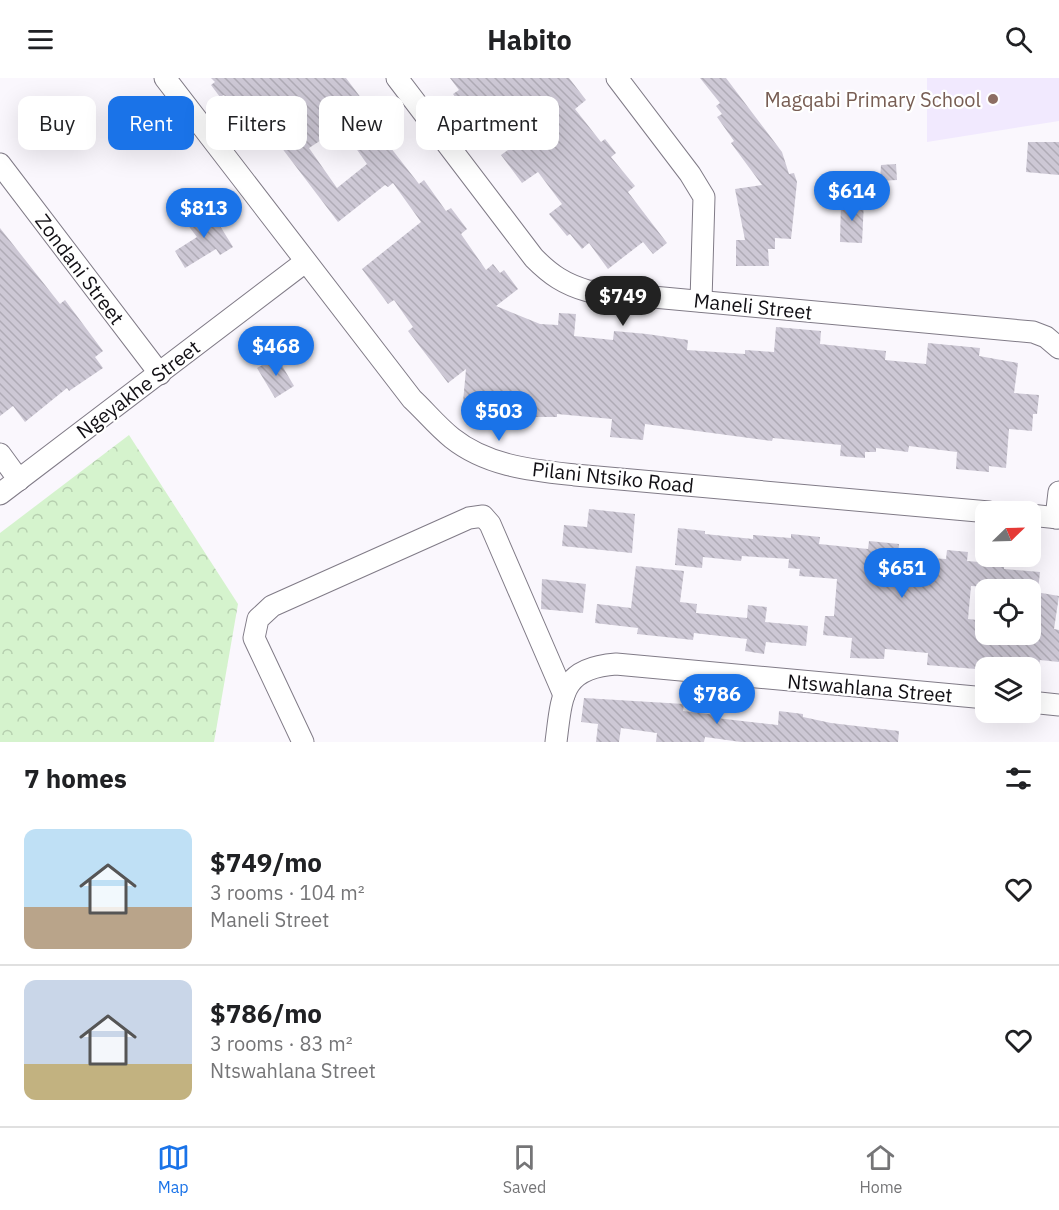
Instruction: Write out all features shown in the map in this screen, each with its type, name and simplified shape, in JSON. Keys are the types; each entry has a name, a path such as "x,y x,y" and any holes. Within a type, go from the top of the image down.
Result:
{"street":[{"name":"Pilani Ntsiko Road","path":"165,78 412,399 451,438 479,456 516,468 575,475 975,511"},
{"name":"Maneli Street","path":"397,78 534,258 557,280 588,291 1033,332 1046,337 1059,348"},
{"path":"617,78 690,174 704,197 701,301"},
{"name":"Zondani Street","path":"0,164 160,374"},
{"name":"Ngeyakhe Street","path":"0,495 305,262"},
{"path":"0,454 19,480"},
{"path":"1041,516 1058,518 1059,492"},
{"path":"303,742 254,638 258,619 272,606 470,518 483,516 490,524 564,695"},
{"name":"Ntswahlana Street","path":"556,742 564,695 576,675 585,669 616,664 975,697"},
{"path":"1041,703 1059,705"}],"shaded area":[{"name":"Magqabi Primary School","path":"927,78 1059,78 1059,121 927,142"}],"green space":[{"path":"129,435 238,604 214,742 0,742 0,533"}],"building":[{"path":"211,78 346,78 360,96 319,96 319,141 309,148 337,188 367,164 357,150 392,150 419,184 424,180 446,211 451,208 467,229 461,234 486,270 493,264 500,273 504,270 518,289 496,306 540,324 558,325 559,313 576,314 574,336 613,340 614,331 647,334 688,340 687,350 745,354 745,350 774,352 776,327 821,331 820,344 886,351 885,360 926,364 928,343 980,348 979,356 1018,363 1014,393 1039,395 1037,414 1033,414 1032,431 1009,429 1006,468 989,466 989,472 956,469 957,452 909,446 908,452 876,448 876,452 865,452 865,458 840,456 841,445 773,438 772,441 645,424 643,440 610,437 612,419 557,414 557,417 518,417 518,420 477,416 477,409 466,408 466,403 463,402 466,369 448,383 408,331 413,327 394,300 388,304 362,269 421,222 393,183 388,187 385,185 338,222 283,150 307,150 307,96 219,96 211,85 215,82"},
{"path":"450,78 569,78 586,100 575,109 601,142 605,139 616,153 611,157 635,186 628,192 667,243 653,254 643,242 608,269 589,243 582,249 570,234 567,236 549,214 562,204 538,172 522,183 501,155 508,150 559,150 559,96 454,96 453,94 459,90"},
{"path":"700,78 726,78 782,152 789,174 794,173 797,182 791,239 775,238 775,249 768,249 769,266 736,266 736,240 745,240 735,189 762,185 731,143 734,141 717,117 722,114 716,106 720,103"},
{"path":"1028,142 1059,142 1059,175 1026,172"},
{"path":"896,164 897,180 880,181 881,165"},
{"path":"841,201 864,201 862,243 840,242"},
{"path":"209,208 233,247 220,255 216,249 185,268 175,251 197,237 187,224"},
{"path":"0,228 60,304 65,300 103,351 95,357 103,368 69,391 67,388 25,422 13,406 0,416"},
{"path":"277,357 294,386 275,398 257,368"},
{"path":"589,509 635,514 632,553 562,546 564,525 587,527"},
{"path":"678,528 705,531 705,534 753,539 753,535 791,538 791,534 820,537 819,544 868,549 869,541 899,544 898,556 946,559 947,550 968,552 967,561 975,562 975,567 1004,567 1004,569 1040,572 1039,579 975,579 975,586 971,586 968,619 975,620 975,645 1041,645 1041,593 1059,596 1054,629 1059,630 1059,662 1041,660 1041,657 975,657 975,669 927,665 928,653 885,649 884,659 850,658 852,638 823,635 825,616 834,616 837,579 799,576 800,569 788,568 789,559 742,556 741,561 703,557 702,568 675,565"},
{"path":"636,566 684,571 680,602 697,604 696,613 747,618 748,605 767,607 765,622 808,626 806,646 766,642 764,654 745,651 747,639 694,633 693,640 637,634 638,628 595,623 597,604 631,608"},
{"path":"542,579 586,584 583,613 541,609"},
{"path":"584,698 684,704 683,711 716,715 716,718 778,725 779,711 803,714 803,717 831,723 899,731 898,742 741,742 705,737 704,742 656,742 657,733 621,728 619,742 596,742 598,724 581,722"}],"place":[{"name":"Magqabi Primary School","path":"993,99"}]}
